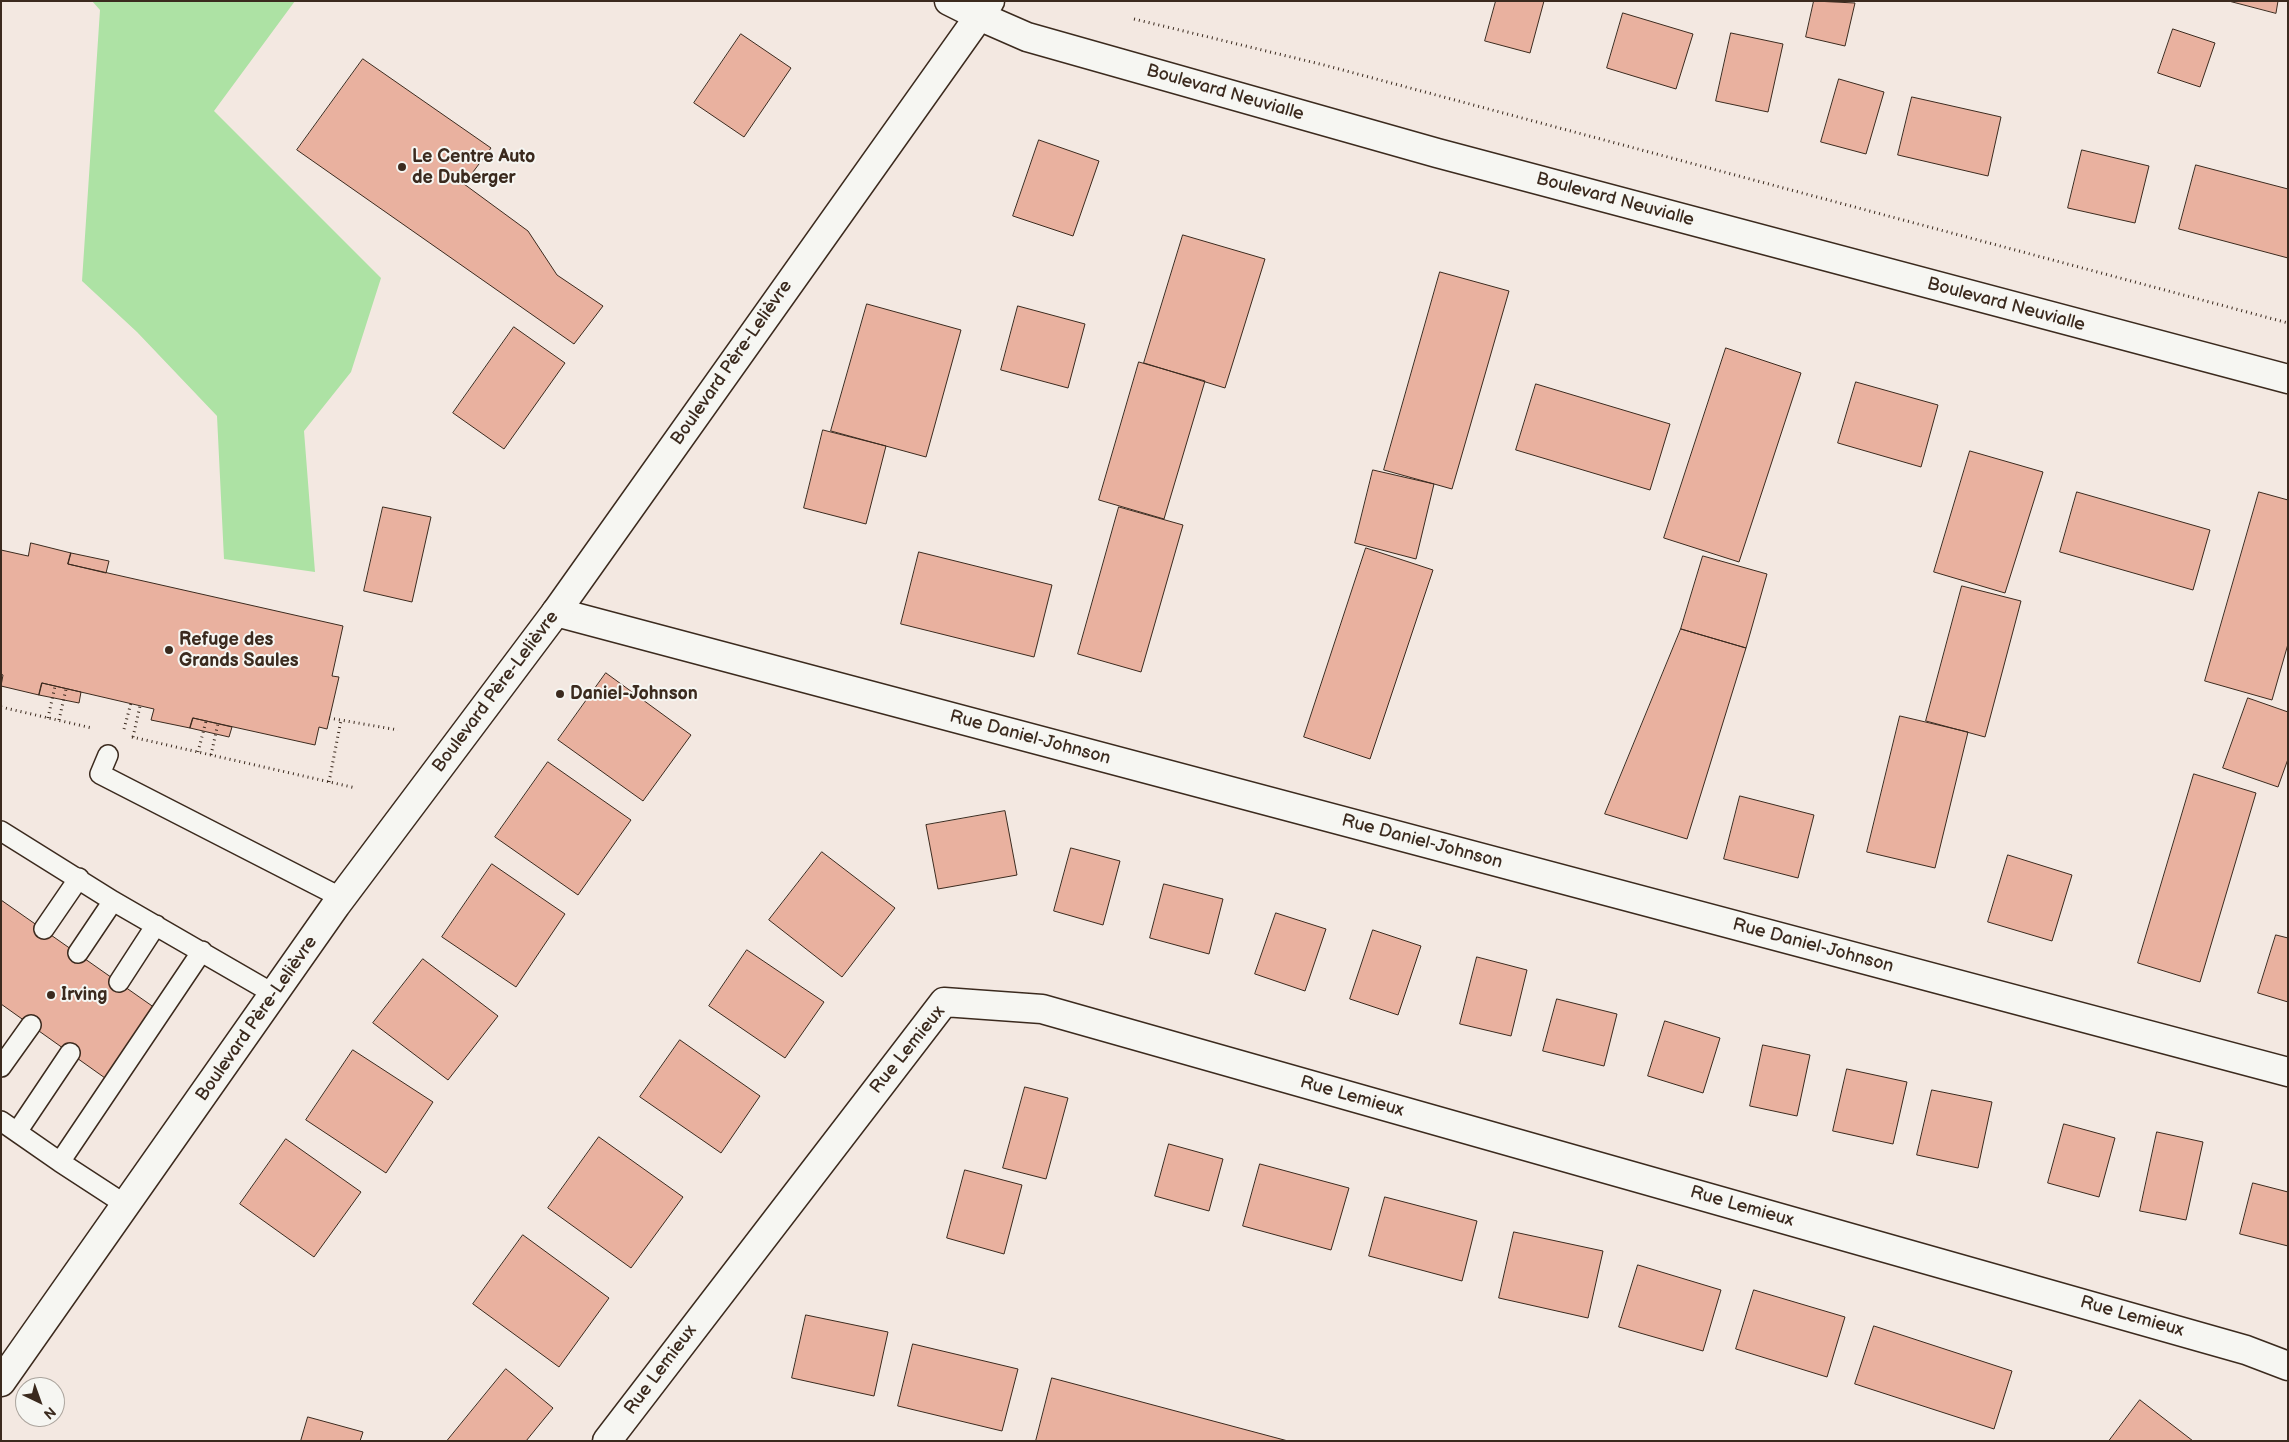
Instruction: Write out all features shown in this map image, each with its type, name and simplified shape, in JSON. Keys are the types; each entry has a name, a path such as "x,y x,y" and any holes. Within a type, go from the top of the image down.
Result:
{"street":[{"name":"Boulevard Neuvialle","path":"949,1 984,9 1035,39 1418,148 2288,379"},
{"name":"Boulevard Père-Lelièvre","path":"1,1382 342,898 556,612 984,9"},
{"name":"Rue Daniel-Johnson","path":"556,612 2288,1072"},
{"name":"Rue Lemieux","path":"607,1441 944,1002 1042,1010 2237,1347 2288,1366"}],"lane":[{"path":"108,755 100,774 342,898"},
{"path":"1,831 113,901 274,994"},
{"path":"44,929 79,878"},
{"path":"78,953 113,901"},
{"path":"118,982 156,925"},
{"path":"60,1162 202,951"},
{"path":"1,1067 31,1025"},
{"path":"17,1132 70,1053"},
{"path":"1,1121 126,1205"}],"path":[{"path":"1134,19 1324,65 2288,323"},
{"path":"48,718 55,686"},
{"path":"59,720 66,689"},
{"path":"123,735 131,703"},
{"path":"133,737 140,706"},
{"path":"1,707 95,729"},
{"path":"329,718 398,730"},
{"path":"198,752 206,720"},
{"path":"329,782 341,720"},
{"path":"211,755 218,723"},
{"path":"128,736 356,788"}],"green space":[{"path":"92,1 295,1 214,111 381,278 351,372 304,431 315,572 224,559 217,416 137,332 82,281 100,10"}],"building":[{"path":"1496,1 1544,1 1530,53 1485,41"},
{"path":"1814,1 1855,3 1845,46 1806,37"},
{"path":"2229,1 2278,1 2276,13"},
{"path":"1623,13 1693,34 1676,89 1607,68"},
{"path":"2173,29 2215,43 2200,87 2158,73"},
{"path":"1731,33 1783,44 1768,112 1716,101"},
{"path":"741,34 791,68 744,137 694,103"},
{"path":"363,59 491,148 464,184 528,231 557,275 603,306 574,344 297,150"},
{"path":"1839,79 1884,92 1866,154 1821,142"},
{"path":"1912,97 2001,117 1988,176 1898,155"},
{"path":"1039,140 1099,161 1073,236 1013,216"},
{"path":"2082,150 2149,166 2135,223 2068,208"},
{"path":"2196,165 2288,189 2288,258 2179,229"},
{"path":"1183,235 1265,259 1225,388 1144,363"},
{"path":"1440,272 1509,291 1452,489 1384,470"},
{"path":"867,304 961,330 926,457 831,431"},
{"path":"1018,306 1085,324 1068,388 1001,370"},
{"path":"514,327 565,363 504,449 453,413"},
{"path":"1726,348 1801,373 1739,562 1664,538"},
{"path":"1139,362 1205,381 1164,519 1099,500"},
{"path":"1856,382 1938,405 1921,467 1838,443"},
{"path":"1536,384 1670,424 1650,490 1516,450"},
{"path":"823,430 886,446 866,524 804,508"},
{"path":"1970,451 2043,472 2005,593 1934,572"},
{"path":"1373,470 1434,484 1416,559 1355,543"},
{"path":"2077,492 2210,530 2193,590 2060,552"},
{"path":"2259,492 2288,500 2288,644 2272,700 2205,681"},
{"path":"383,507 431,517 412,602 364,591"},
{"path":"1119,507 1183,525 1141,672 1078,654"},
{"name":"Refuge des Grands Saules","path":"31,543 71,553 68,564 343,626 332,676 339,677 327,729 319,727 315,745 193,718 190,728 151,720 154,709 42,683 39,695 1,686 3,675 1,674 1,550 28,556"},
{"path":"1366,548 1433,570 1370,759 1304,737"},
{"path":"919,552 1052,585 1034,657 901,624"},
{"path":"71,553 109,561 106,573 68,564"},
{"path":"1703,556 1767,574 1746,648 1681,629"},
{"path":"1962,586 2021,601 1985,737 1926,721"},
{"path":"1681,629 1746,648 1687,839 1605,814"},
{"path":"606,673 691,735 643,801 558,740"},
{"path":"42,683 81,692 79,703 39,695"},
{"path":"2248,698 2288,712 2288,759 2278,787 2223,768"},
{"path":"1900,716 1968,732 1935,868 1867,852"},
{"path":"193,718 232,727 229,737 190,728"},
{"path":"548,762 631,820 578,895 495,837"},
{"path":"2194,774 2256,793 2200,982 2138,963"},
{"path":"1740,796 1814,815 1798,878 1724,859"},
{"path":"1005,811 1017,875 938,889 926,825"},
{"path":"1071,848 1120,861 1103,925 1054,911"},
{"path":"822,852 895,908 842,977 769,920"},
{"path":"2008,855 2072,875 2052,941 1988,922"},
{"path":"492,864 565,914 516,987 442,937"},
{"path":"1164,884 1223,899 1209,954 1150,938"},
{"path":"1,900 155,1008 105,1078 1,1004"},
{"path":"1276,913 1326,929 1305,991 1255,974"},
{"path":"1373,930 1421,946 1398,1015 1350,999"},
{"path":"2276,935 2288,938 2288,1002 2258,993"},
{"path":"747,950 824,1002 785,1058 709,1006"},
{"path":"1477,957 1527,970 1511,1036 1460,1024"},
{"path":"423,959 498,1016 448,1080 373,1023"},
{"path":"1557,999 1617,1014 1604,1066 1543,1051"},
{"path":"1665,1021 1720,1038 1703,1093 1648,1076"},
{"path":"680,1040 760,1096 721,1153 640,1097"},
{"path":"1763,1045 1810,1055 1797,1116 1750,1106"},
{"path":"353,1050 433,1102 386,1173 306,1120"},
{"path":"1847,1069 1907,1082 1893,1144 1833,1131"},
{"path":"1025,1087 1068,1098 1046,1179 1003,1168"},
{"path":"1932,1090 1992,1102 1978,1168 1917,1155"},
{"path":"2064,1124 2115,1138 2099,1197 2048,1183"},
{"path":"2157,1132 2203,1142 2186,1220 2140,1211"},
{"path":"599,1137 683,1197 631,1268 548,1208"},
{"path":"286,1139 361,1192 314,1257 240,1204"},
{"path":"1169,1144 1223,1159 1209,1211 1155,1196"},
{"path":"1260,1164 1349,1188 1331,1250 1243,1226"},
{"path":"965,1170 1022,1185 1004,1254 947,1238"},
{"path":"2253,1183 2288,1192 2288,1246 2240,1234"},
{"path":"1385,1197 1477,1221 1462,1281 1369,1256"},
{"path":"1514,1232 1603,1251 1588,1318 1499,1298"},
{"path":"523,1235 609,1298 559,1367 473,1304"},
{"path":"1638,1265 1721,1290 1703,1351 1619,1327"},
{"path":"1754,1290 1845,1317 1827,1377 1736,1349"},
{"path":"806,1315 888,1332 874,1396 792,1378"},
{"path":"1874,1326 2012,1371 1994,1429 1855,1384"},
{"path":"913,1344 1018,1369 1002,1431 898,1406"},
{"path":"506,1369 553,1408 526,1441 447,1441"},
{"path":"1052,1378 1288,1441 1036,1441"},
{"path":"2140,1400 2193,1441 2109,1441"},
{"path":"308,1417 363,1432 360,1441 301,1441"}],"place":[{"name":"Le Centre Auto de Duberger","path":"402,167"},
{"name":"Refuge des Grands Saules","path":"169,650"},
{"name":"Daniel-Johnson","path":"560,694"},
{"name":"Irving","path":"51,995"}]}
